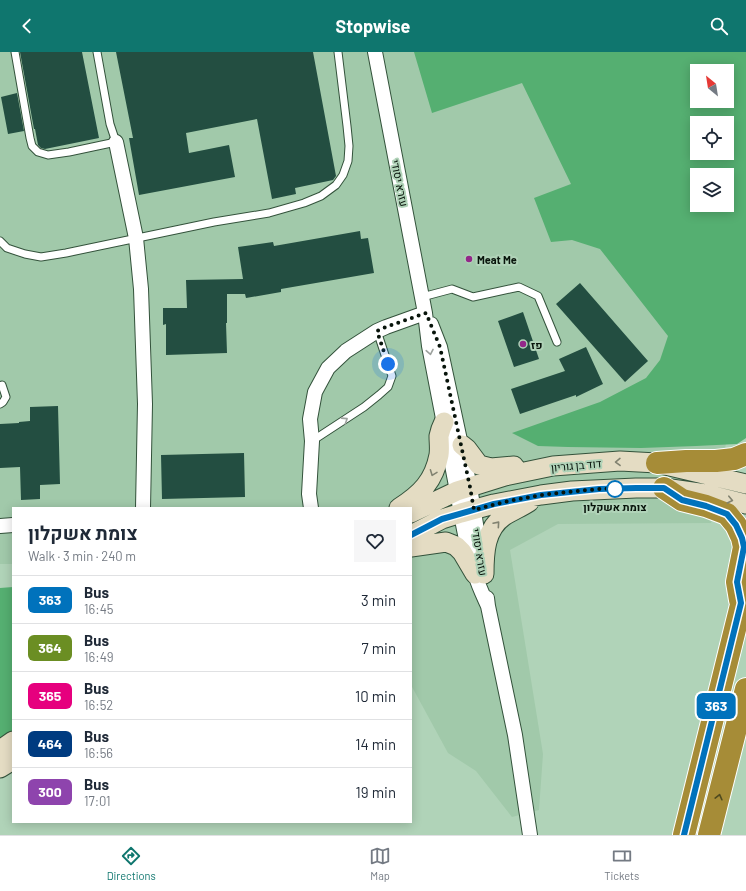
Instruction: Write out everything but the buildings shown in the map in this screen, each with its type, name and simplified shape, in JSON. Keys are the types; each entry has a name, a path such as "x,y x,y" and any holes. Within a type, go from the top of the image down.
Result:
{"highway":[{"path":"657,463 716,461 734,459 746,454"},
{"path":"664,488 682,500 706,506 727,514 736,525 744,547 737,582 743,594 684,835"},
{"path":"709,835 746,689"}],"main road":[{"path":"400,507 411,500 431,479 439,454 439,435 444,422"},
{"path":"462,445 480,465 491,468 533,463 553,466"},
{"name":"דוד בן גוריון","path":"412,513 464,489 505,476 553,466 620,461 657,463 746,484"},
{"path":"412,534 442,519 494,504 541,495 599,489 664,488 706,494 746,504"},
{"path":"479,574 490,533 497,523 504,517 541,495"},
{"path":"412,547 446,542 456,546 479,574"},
{"path":"0,750 12,742"},
{"path":"0,768 12,761"}],"street":[{"name":"עזרא יסודי","path":"375,52 422,297 426,313 440,347 462,445 464,489 467,512 467,542 479,574 488,606 515,736 530,835"},
{"path":"116,142 136,238 141,290 145,396 143,507"},
{"path":"311,507 309,494 312,441 310,419 315,392 328,368 346,351 377,331 426,313"},
{"name":"עזרא יסודי","path":"426,313 429,346 444,422 464,489"},
{"path":"0,526 12,525"}],"lane":[{"path":"15,52 32,146 38,152 48,155 116,142 110,124 97,52"},
{"path":"0,241 7,248 41,257 214,222 269,213 304,203 321,196 336,185 343,175 348,161 349,146 338,52"},
{"path":"422,297 452,289 473,298 519,287 538,296 557,342"},
{"path":"312,441 364,407 388,387 392,376 377,331"},
{"path":"0,404 6,397 2,385"}],"shaded area":[{"path":"0,52 746,52 746,337 711,523 558,524 510,550 543,754 539,810 512,817 476,771 448,753 412,687 412,507 12,507 12,564 0,564"}],"green space":[{"path":"414,52 746,52 746,438 737,444 641,448 538,446 512,433 600,402 646,378 660,360 668,336 600,249 572,240 551,242 534,198 571,184 522,83 432,113"},
{"path":"12,587 12,734 0,741 0,588"}],"bus line":[{"name":"363","path":"412,534 442,519 494,504 541,495 599,489 664,488 682,500 706,506 727,514 736,525 744,547 737,582 741,603 684,835"}],"place":[{"name":"Meat Me","path":"469,259"},
{"name":"פז","path":"523,344"},
{"name":"צומת אשקלון","path":"615,489"}],"route":[{"path":"388,364 377,331 426,313 440,347 474,510 494,504 541,495 585,490 615,489"}]}
